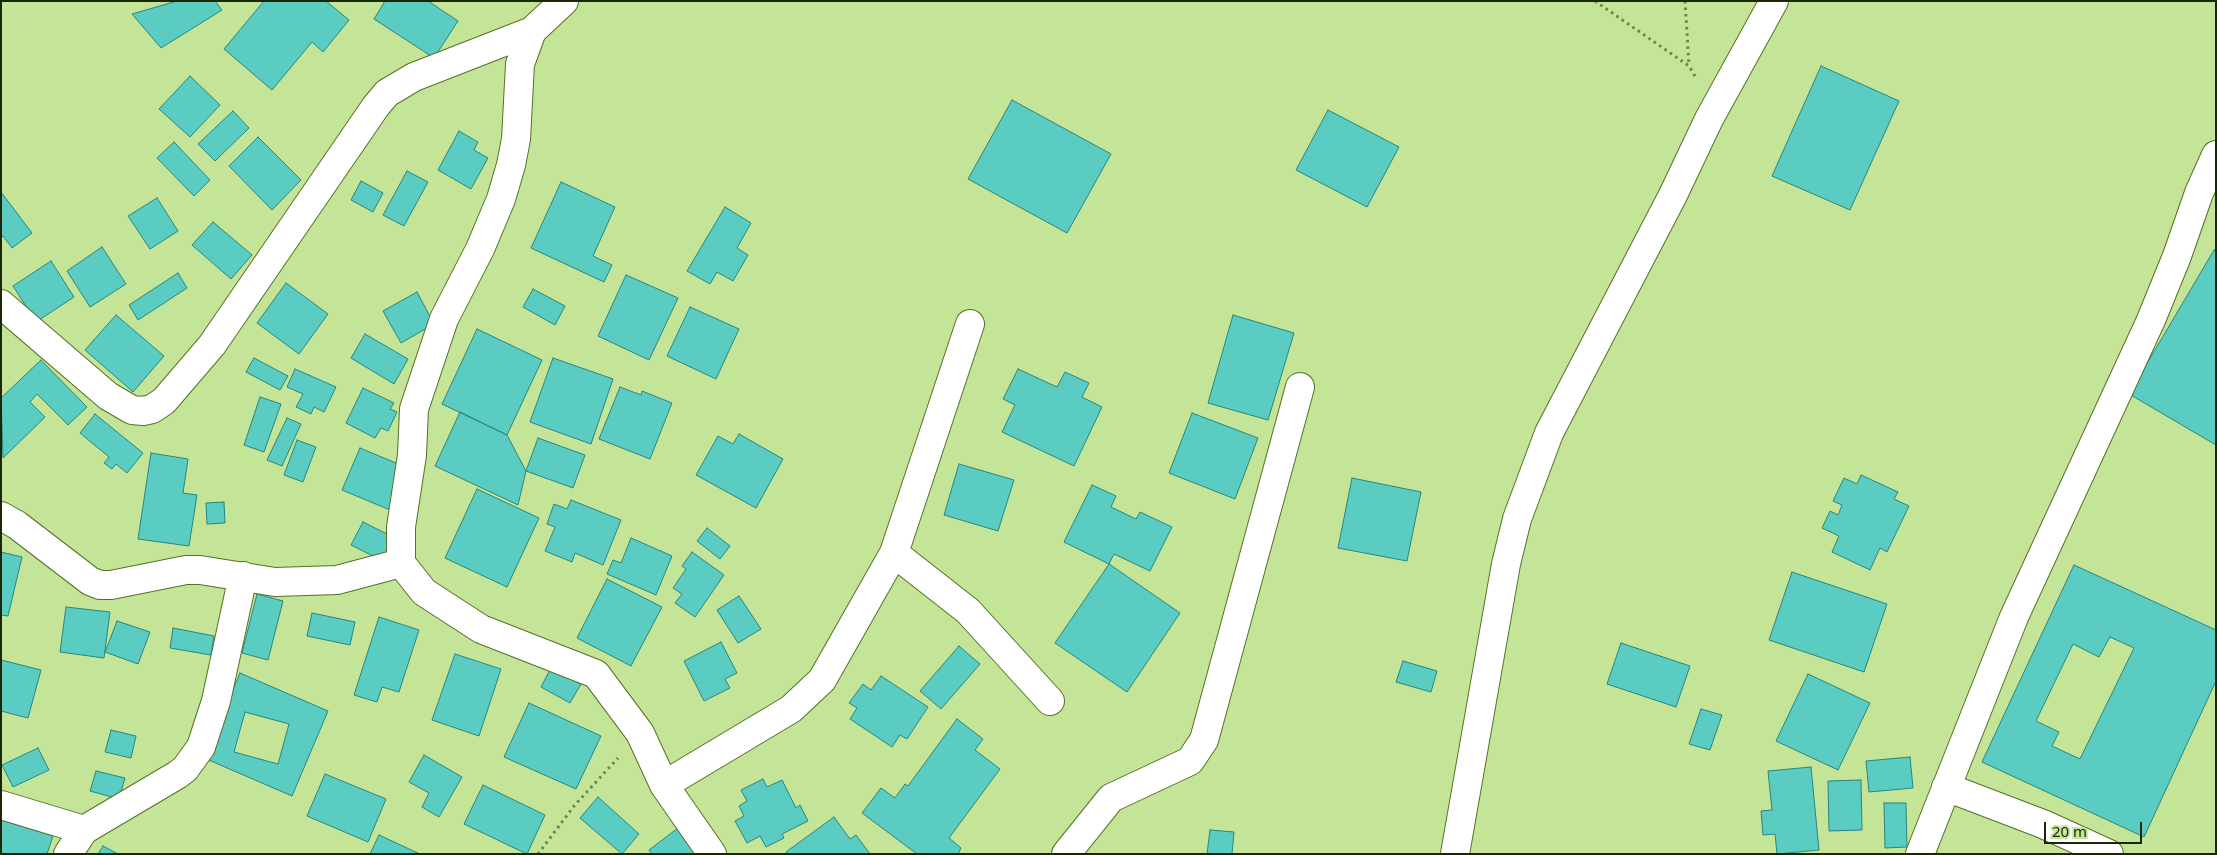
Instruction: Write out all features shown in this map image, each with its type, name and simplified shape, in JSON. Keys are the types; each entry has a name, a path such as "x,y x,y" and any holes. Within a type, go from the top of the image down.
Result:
{"street":[{"path":"1,304 108,396 132,410 143,411 152,409 164,401 212,345 376,106 387,93 414,77 532,31 564,1"},
{"path":"1455,854 1506,564 1517,519 1549,433 1668,204 1709,119 1774,1"},
{"path":"532,31 520,64 516,139 501,199 480,249 444,319 414,409 412,455 401,527 401,563 424,592 481,629 596,674 640,733 664,784 712,854"},
{"path":"1920,854 2014,617 2151,320 2177,256 2207,199 2216,155"},
{"path":"664,784 791,709 822,680 894,553 970,324"},
{"path":"1066,854 1111,798 1190,761 1204,740 1300,387"},
{"path":"1,516 90,581 100,585 111,585 186,570 200,570 275,582 337,580 401,563"},
{"path":"894,553 968,611 1050,701"},
{"path":"68,854 84,830 177,775 194,759 201,747 216,701 243,576"},
{"path":"1946,787 2043,824 2109,854"},
{"path":"1,805 84,830"}],"path":[{"path":"1595,1 1689,66 1695,76 1709,119"},
{"path":"1685,1 1689,66"},
{"path":"538,854 574,806 640,733"}],"building":[{"path":"177,1 215,1 222,10 161,48 132,14"},
{"path":"264,1 326,1 349,20 323,52 312,42 272,90 224,49"},
{"path":"385,1 428,1 458,21 434,58 374,19"},
{"path":"1821,66 1899,101 1850,210 1772,176"},
{"path":"190,76 220,105 190,137 159,109"},
{"path":"1012,100 1111,154 1067,233 968,179"},
{"path":"1328,110 1399,147 1367,207 1296,170"},
{"path":"233,111 249,128 215,161 198,144"},
{"path":"459,131 478,142 474,150 488,158 471,189 438,170"},
{"path":"258,137 301,180 272,210 229,166"},
{"path":"174,142 210,180 194,196 157,158"},
{"path":"407,171 428,182 404,226 383,215"},
{"path":"361,181 383,193 373,212 351,200"},
{"path":"561,182 615,207 593,256 612,265 604,282 531,248"},
{"path":"1,192 32,233 12,248 3,236 1,238"},
{"path":"157,198 178,231 150,249 128,216"},
{"path":"725,207 751,223 737,248 748,255 733,281 717,272 710,284 687,271"},
{"path":"213,222 252,255 231,279 192,245"},
{"path":"102,247 126,284 90,307 67,271"},
{"path":"2214,250 2216,251 2216,445 2129,394"},
{"path":"51,261 74,297 36,322 13,286"},
{"path":"178,273 187,288 138,320 129,305"},
{"path":"626,275 678,298 649,360 598,336"},
{"path":"286,283 328,314 299,354 257,323"},
{"path":"533,289 565,306 555,325 523,307"},
{"path":"417,292 434,324 401,343 383,311"},
{"path":"690,307 739,329 716,379 667,356"},
{"path":"116,315 164,356 133,392 85,350"},
{"path":"1233,315 1294,333 1268,420 1208,403"},
{"path":"477,329 542,360 507,435 442,404"},
{"path":"365,334 408,359 394,384 351,358"},
{"path":"254,358 288,376 280,390 246,372"},
{"path":"553,358 613,379 591,444 530,422"},
{"path":"41,360 87,407 68,425 37,394 30,402 45,417 3,458 1,398"},
{"path":"295,369 336,387 324,412 314,407 311,414 296,407 303,394 287,387"},
{"path":"1018,369 1057,387 1065,372 1089,383 1082,397 1102,407 1074,466 1002,432 1015,405 1003,399"},
{"path":"620,387 641,395 642,391 672,403 650,459 599,439"},
{"path":"363,388 394,403 390,409 397,412 388,431 381,428 375,438 346,423"},
{"path":"260,397 281,404 264,452 244,445"},
{"path":"460,412 507,435 526,471 518,505 435,466"},
{"path":"1192,413 1258,438 1235,499 1169,473"},
{"path":"95,414 143,453 127,473 116,464 112,469 104,463 109,457 80,433"},
{"path":"287,418 301,424 282,466 267,460"},
{"path":"739,434 783,459 756,508 696,475 718,436 733,444"},
{"path":"538,438 585,455 573,488 526,471"},
{"path":"297,440 316,447 303,482 284,475"},
{"path":"360,448 408,468 390,510 342,490"},
{"path":"151,453 188,459 183,493 197,495 189,546 138,539"},
{"path":"959,464 1014,480 998,531 944,515"},
{"path":"1861,475 1898,492 1894,499 1909,506 1887,552 1880,548 1870,570 1832,552 1839,536 1822,528 1830,511 1838,515 1842,505 1833,501 1844,478 1857,484"},
{"path":"1352,478 1421,492 1407,561 1338,548"},
{"path":"1092,485 1116,496 1111,507 1136,519 1140,512 1172,527 1150,571 1114,554 1109,564 1064,542"},
{"path":"477,489 539,518 507,587 445,558"},
{"path":"571,500 621,520 603,565 575,553 572,562 545,551 555,527 547,524 554,504 567,509"},
{"path":"224,502 225,523 207,524 206,503"},
{"path":"363,522 401,541 389,564 351,545"},
{"path":"707,528 730,546 720,559 697,541"},
{"path":"631,538 672,556 656,595 607,574 613,560 621,563"},
{"path":"1,552 22,557 8,616 1,615"},
{"path":"692,552 724,575 695,617 675,603 682,594 673,588 686,569 682,566"},
{"path":"1109,564 1180,613 1127,692 1055,643"},
{"path":"2074,565 2216,630 2216,681 2144,837 1982,762"},
{"path":"1792,572 1887,604 1864,672 1769,640"},
{"path":"607,579 662,607 631,666 577,638"},
{"path":"257,594 283,601 268,660 242,653"},
{"path":"739,596 761,629 738,643 717,610"},
{"path":"66,607 110,612 104,658 60,652"},
{"path":"312,613 355,622 350,645 307,636"},
{"path":"379,617 419,630 399,692 382,687 377,702 354,695"},
{"path":"117,621 150,632 138,664 105,652"},
{"path":"173,628 214,636 211,655 170,648"},
{"path":"2110,637 2134,648 2080,759 2052,746 2059,732 2036,721 2073,644 2099,657"},
{"path":"721,642 737,673 725,679 730,688 704,701 684,661"},
{"path":"1621,643 1690,666 1676,707 1607,684"},
{"path":"959,646 980,664 941,709 920,691"},
{"path":"455,654 501,669 479,736 432,720"},
{"path":"1,660 41,670 28,718 1,711"},
{"path":"1403,661 1437,671 1431,692 1396,682"},
{"path":"551,668 581,684 570,703 541,687"},
{"path":"240,673 328,711 292,796 204,758","holes":["245,712 289,724 278,764 234,752"]},
{"path":"1808,674 1870,703 1838,770 1776,741"},
{"path":"881,676 928,707 907,739 900,735 892,747 850,719 857,708 849,703 863,684 871,690"},
{"path":"529,703 601,736 576,789 504,757"},
{"path":"1701,709 1722,715 1710,750 1689,744"},
{"path":"957,719 983,739 975,750 1000,769 949,838 961,848 958,854 917,854 862,813 881,788 895,798 905,784 908,786"},
{"path":"111,730 136,736 131,758 105,752"},
{"path":"38,748 49,770 13,787 2,765"},
{"path":"424,755 462,777 439,817 422,807 429,793 409,782"},
{"path":"1910,757 1913,788 1869,792 1866,761"},
{"path":"1811,767 1819,850 1777,854 1775,834 1763,835 1761,811 1772,810 1768,771"},
{"path":"96,771 125,778 119,799 90,791"},
{"path":"325,774 386,799 368,842 307,816"},
{"path":"763,779 767,787 782,780 796,808 800,805 808,821 782,834 784,838 766,847 760,836 747,843 735,821 744,816 739,806 747,801 741,790"},
{"path":"1861,780 1862,830 1829,831 1828,781"},
{"path":"483,785 545,815 527,854 464,824"},
{"path":"598,797 639,834 622,854 580,818"},
{"path":"1884,803 1906,803 1907,847 1885,848"},
{"path":"834,817 850,839 856,835 870,854 787,854 786,852"},
{"path":"1,820 53,836 47,854 1,854"},
{"path":"678,828 697,854 652,854 649,850"},
{"path":"1210,830 1234,832 1232,854 1207,854"},
{"path":"379,835 420,854 370,854"},
{"path":"103,846 118,854 98,854"}]}
